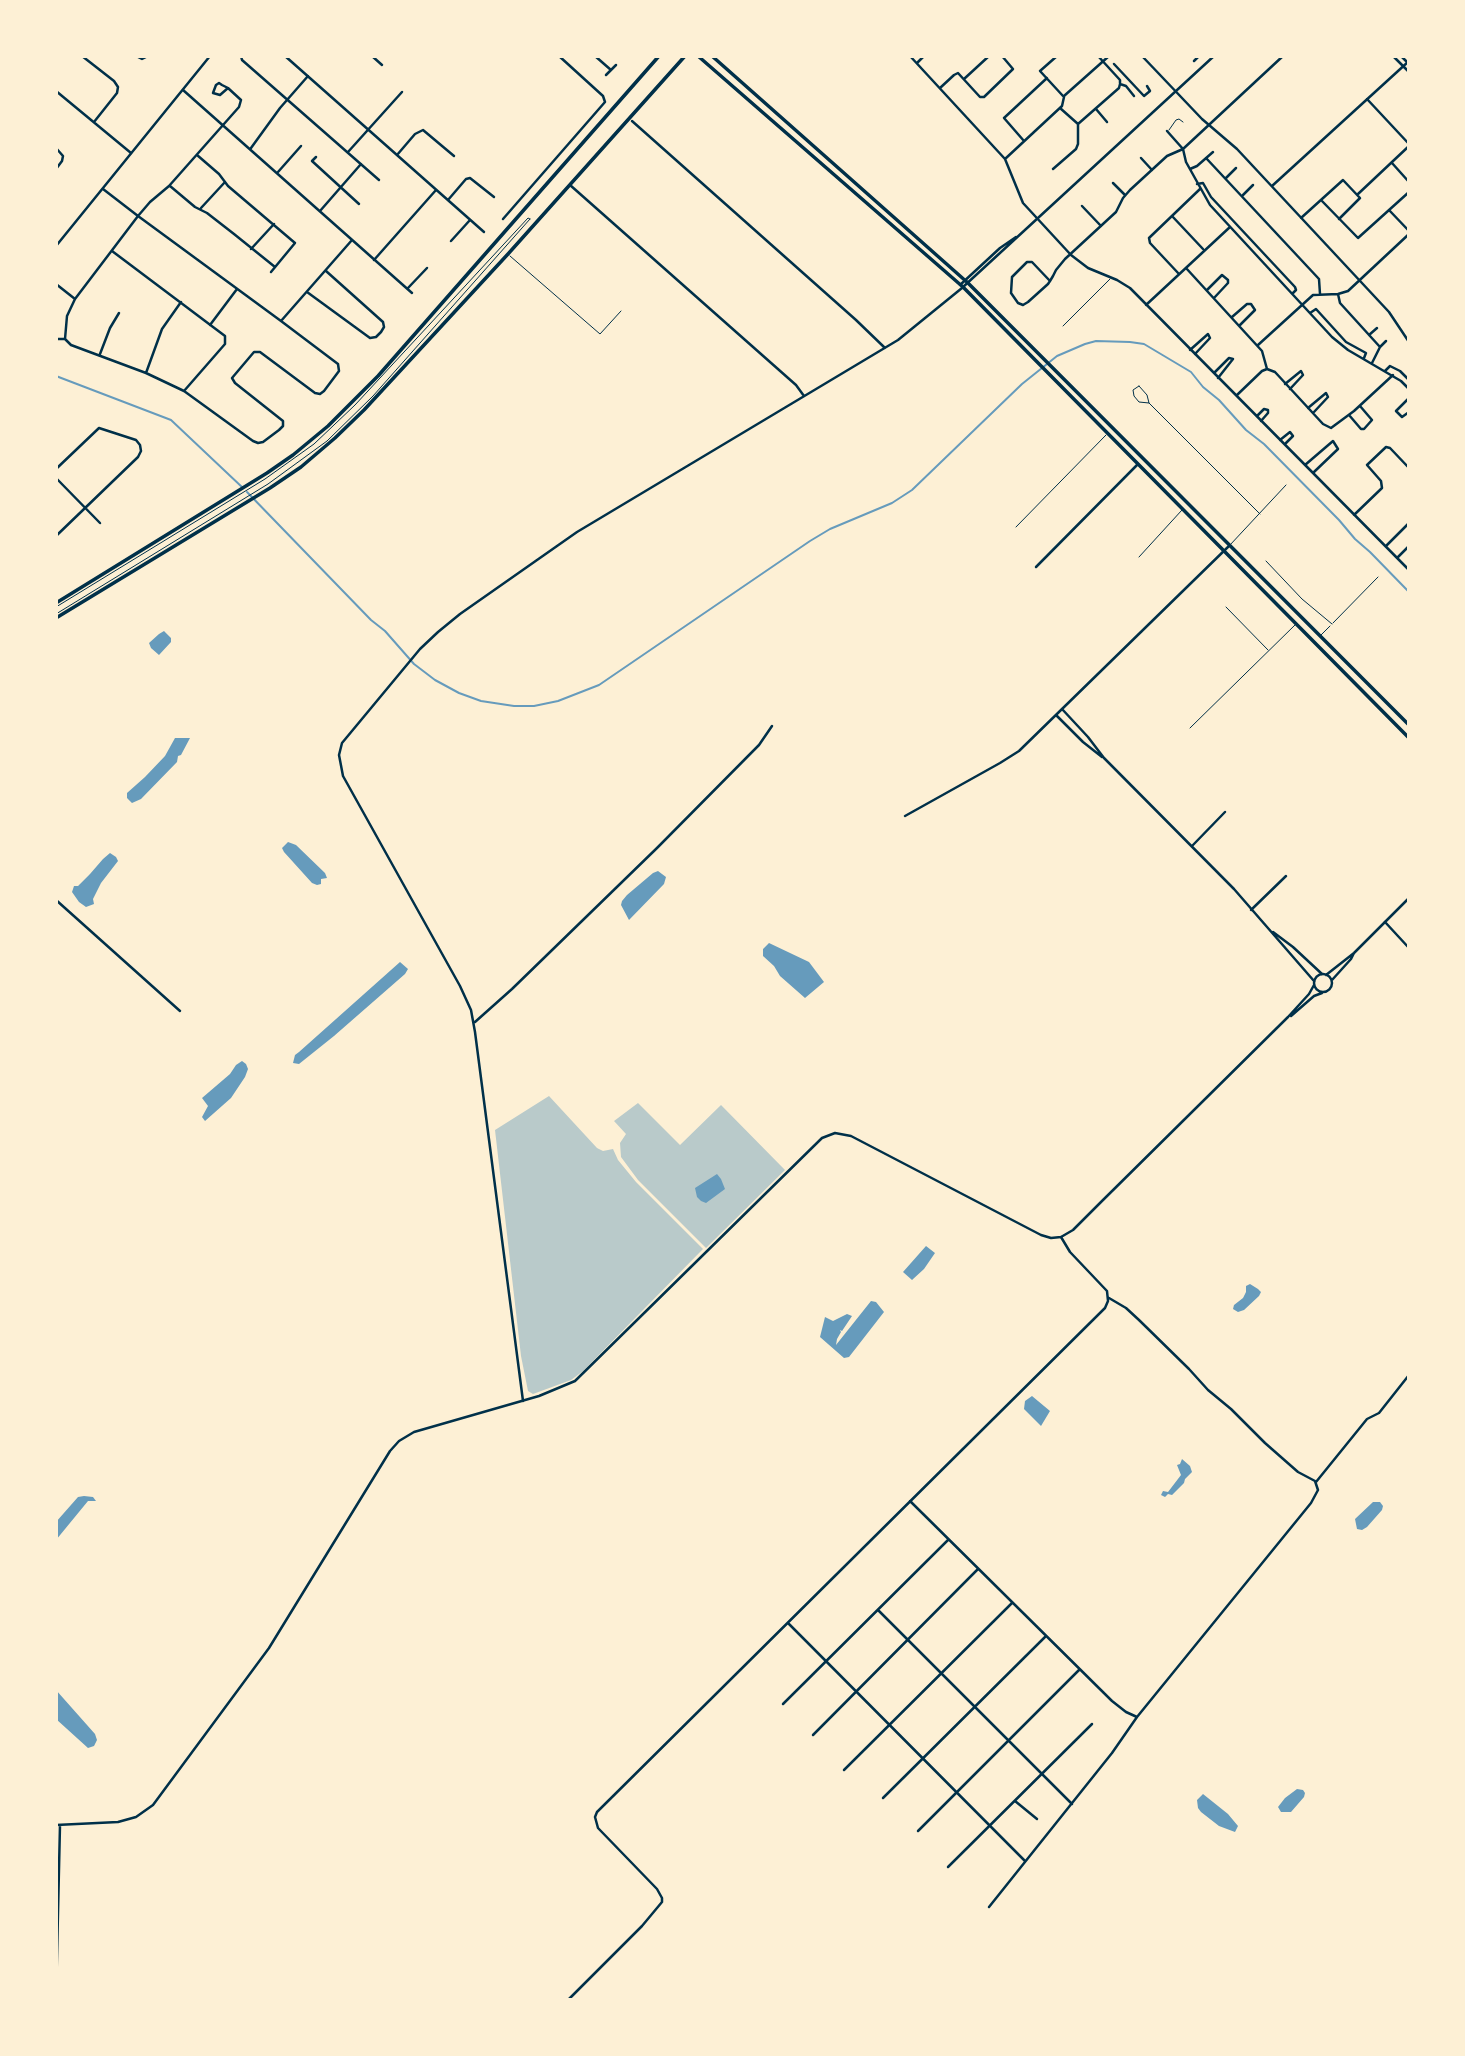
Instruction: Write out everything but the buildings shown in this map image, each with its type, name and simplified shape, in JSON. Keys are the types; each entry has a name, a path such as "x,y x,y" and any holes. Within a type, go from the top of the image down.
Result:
{"main road":[{"path":"56,605 253,484 305,446 357,398 659,56"},
{"path":"56,616 301,467 344,430 508,254 685,56"},
{"path":"698,56 961,286 1409,738"},
{"path":"712,56 967,281 1409,726"}],"street":[{"path":"82,56 118,87 117,93 94,122"},
{"path":"90,62 95,56"},
{"path":"136,56 142,59 148,56"},
{"path":"56,246 210,56"},
{"path":"241,56 242,60 379,180"},
{"path":"285,56 484,232"},
{"path":"372,56 382,65"},
{"path":"503,219 603,106 604,99 593,86 559,56"},
{"path":"595,56 611,70"},
{"path":"911,56 1005,159 1023,203 1071,255 1088,268 1130,288 1408,568"},
{"path":"917,63 924,56"},
{"path":"964,79 989,56"},
{"path":"940,88 956,73 982,98 1014,68 1002,56"},
{"path":"1005,159 1064,103 1064,97 1040,71 1057,56"},
{"path":"1098,56 1120,84 1126,86 1134,96"},
{"path":"1064,97 1109,56"},
{"path":"1143,56 1175,92 1237,149 1272,186 1389,312 1409,342"},
{"path":"1194,61 1199,56"},
{"path":"523,1401 474,1023 460,986 352,792 340,766 339,755 343,741 415,655 454,619 577,532 906,334 1000,248 1038,220 1214,56"},
{"path":"1050,281 1030,261 1013,274 1011,293 1018,303 1023,305 1050,281 1056,270 1117,211 1125,195 1167,156 1183,149 1283,56"},
{"path":"1393,56 1409,72"},
{"path":"1272,186 1408,62 1401,56"},
{"path":"1114,64 1144,96 1150,91 1147,86"},
{"path":"606,75 616,65"},
{"path":"1116,76 1121,71"},
{"path":"250,149 308,76"},
{"path":"1024,141 1005,117 1047,78"},
{"path":"1078,124 1120,84"},
{"path":"65,339 67,316 75,299 138,216 169,186 241,103 228,88"},
{"path":"183,90 412,293"},
{"path":"56,99 58,92 131,153"},
{"path":"348,153 402,92"},
{"path":"1358,194 1409,145 1367,99"},
{"path":"1053,169 1076,149 1078,144 1078,124 1060,107"},
{"path":"1096,109 1107,122"},
{"path":"632,121 856,320 885,349"},
{"path":"397,155 417,131 422,130 454,156"},
{"path":"1168,132 1183,149 1197,184 1210,205 1310,313 1342,345 1393,375 1409,389"},
{"path":"277,173 301,146"},
{"path":"56,148 63,156 56,169"},
{"path":"1190,169 1213,152"},
{"path":"197,155 295,243 271,272"},
{"path":"316,157 312,161 359,204"},
{"path":"1141,158 1152,170"},
{"path":"1206,158 1320,280 1320,294"},
{"path":"1392,163 1409,181"},
{"path":"320,211 361,164"},
{"path":"1225,178 1236,168"},
{"path":"448,200 466,179 470,178 494,197"},
{"path":"1301,218 1342,180 1358,194 1360,200 1339,219"},
{"path":"200,209 225,182"},
{"path":"1112,183 1125,195"},
{"path":"1197,184 1203,183 1211,197 1296,288 1293,293"},
{"path":"570,185 796,385 804,396"},
{"path":"1242,196 1253,185"},
{"path":"169,186 275,267"},
{"path":"56,339 65,339 71,345 146,373 184,391 258,443 279,430 283,421 234,383 232,378 254,352 260,352 320,394 340,368 103,188"},
{"path":"374,260 436,190"},
{"path":"1180,274 1149,240 1200,190"},
{"path":"1321,200 1359,238 1409,192"},
{"path":"1082,206 1101,226"},
{"path":"1258,345 1313,295 1348,291 1409,233 1389,210"},
{"path":"1263,219 1269,213"},
{"path":"1172,216 1204,250"},
{"path":"451,241 470,220"},
{"path":"251,249 274,224"},
{"path":"1146,305 1230,227"},
{"path":"1280,237 1286,231"},
{"path":"281,321 352,240"},
{"path":"1297,255 1303,249"},
{"path":"112,251 225,336 226,342 184,391"},
{"path":"1314,273 1320,267"},
{"path":"407,289 427,268"},
{"path":"1186,268 1258,345 1267,369"},
{"path":"307,292 370,338 382,332 383,322 326,271"},
{"path":"1207,290 1223,275 1228,280 1228,284 1214,298"},
{"path":"56,284 75,299"},
{"path":"210,324 237,289"},
{"path":"1338,294 1340,302 1380,346"},
{"path":"146,373 162,329 181,302"},
{"path":"1232,317 1248,303 1251,304 1255,310 1240,326"},
{"path":"1353,317 1359,311"},
{"path":"100,356 110,328 119,313"},
{"path":"1369,334 1377,328"},
{"path":"1190,350 1208,334 1210,338 1195,354"},
{"path":"1372,363 1380,346 1386,341"},
{"path":"1214,373 1229,358 1233,359 1218,378"},
{"path":"1385,371 1390,366 1409,380"},
{"path":"1237,396 1262,371 1273,370 1312,413 1331,428 1360,406 1393,375"},
{"path":"1285,384 1299,371 1304,374 1290,389"},
{"path":"1308,408 1326,393 1328,398 1312,413"},
{"path":"1409,398 1396,411 1402,417 1409,412"},
{"path":"1349,415 1364,429 1372,420 1360,406"},
{"path":"1257,416 1264,409 1268,410 1261,421"},
{"path":"56,469 99,428 136,440 140,444 138,457 56,536"},
{"path":"1280,440 1291,433 1293,436 1285,444"},
{"path":"1305,465 1331,442 1338,446 1313,473"},
{"path":"1354,515 1382,488 1381,481 1367,465 1386,447 1409,468"},
{"path":"1036,567 1138,464"},
{"path":"56,478 100,523"},
{"path":"1385,547 1409,523"},
{"path":"905,816 1013,756 1230,545"},
{"path":"1397,558 1409,546"},
{"path":"1062,709 1104,758"},
{"path":"1056,715 1104,758 1271,930 1332,981"},
{"path":"474,1023 648,858 751,753 772,726"},
{"path":"1192,846 1225,812"},
{"path":"1251,910 1286,876"},
{"path":"57,2000 58,1825 118,1822 136,1817 153,1805 269,1647 390,1451 399,1441 421,1430 565,1387 580,1378 813,1145 831,1133 851,1136 1041,1235 1061,1237 1082,1221 1288,1017 1310,994 1314,983 1354,953 1409,898"},
{"path":"56,900 180,1011"},
{"path":"1385,922 1409,948"},
{"path":"1271,930 1317,990 1322,992"},
{"path":"1288,1017 1314,996 1330,989 1332,981 1354,953"},
{"path":"989,1907 1112,1753 1137,1717 1311,1503 1318,1490 1316,1482 1284,1461 1208,1390 1155,1334 1126,1308 1109,1298 1104,1288 1070,1252 1061,1237"},
{"path":"568,2000 662,1902 657,1889 598,1828 595,1818 597,1812 1096,1317 1107,1305 1109,1298"},
{"path":"1316,1482 1367,1419 1379,1413 1409,1375"},
{"path":"910,1501 1079,1669 1120,1708 1137,1717"},
{"path":"783,1704 948,1539"},
{"path":"813,1735 978,1569"},
{"path":"844,1770 1012,1603"},
{"path":"878,1610 1072,1804"},
{"path":"788,1623 1024,1861"},
{"path":"883,1798 1046,1636"},
{"path":"918,1831 1079,1669"},
{"path":"948,1867 1092,1724"},
{"path":"1015,1801 1037,1819"}],"lane":[{"path":"1168,132 1176,120 1183,122"},
{"path":"253,484 291,462 335,425 530,218 502,253 348,421 259,492"},
{"path":"508,254 600,334 621,311"},
{"path":"1063,326 1111,277"},
{"path":"1149,403 1139,402 1132,393 1133,390 1139,386 1142,388 1149,403 1260,514"},
{"path":"1016,527 1108,433"},
{"path":"1230,545 1286,485"},
{"path":"1139,557 1183,509"},
{"path":"1266,561 1302,599 1332,624"},
{"path":"1320,635 1378,577"},
{"path":"1226,607 1268,650"},
{"path":"1189,728 1297,624"}],"shaded area":[{"path":"549,1096 597,1148 603,1151 613,1149 618,1160 636,1182 703,1249 583,1371 571,1380 533,1394 528,1391 521,1356 495,1130"},
{"path":"638,1103 680,1145 721,1105 785,1170 706,1248 638,1180 621,1157 620,1143 626,1134 614,1121"}],"water":[{"path":"164,631 171,638 171,642 159,655 149,643"},
{"path":"175,738 190,738 177,762 141,799 132,803 127,798 127,793 165,756"},
{"path":"288,842 296,845 325,873 327,878 321,879 321,884 312,883 284,852 282,848"},
{"path":"110,853 118,861 101,883 93,899 94,904 86,907 72,892 74,886 78,886"},
{"path":"658,871 666,877 664,884 629,920 621,905 622,901"},
{"path":"769,943 809,962 824,982 805,998 780,976 763,956 763,949"},
{"path":"400,962 408,969 405,974 299,1064 293,1063 295,1055"},
{"path":"242,1061 248,1069 245,1077 231,1098 205,1121 202,1117 208,1106 202,1098"},
{"path":"717,1174 725,1189 706,1203 701,1201 695,1188"},
{"path":"926,1246 935,1253 912,1280 903,1272"},
{"path":"1250,1284 1261,1292 1244,1310 1238,1312 1233,1309 1234,1305 1243,1298 1246,1286"},
{"path":"871,1301 876,1302 884,1312 849,1357 844,1358 820,1337 825,1317 833,1321 847,1314 852,1316 842,1331 840,1330 836,1345"},
{"path":"1032,1396 1050,1411 1041,1426 1024,1409 1025,1401"},
{"path":"1182,1459 1192,1472 1172,1495 1161,1495 1163,1491 1168,1492 1181,1475 1177,1465"},
{"path":"78,1497 93,1497 96,1501 88,1501 56,1540 56,1522"},
{"path":"1373,1502 1380,1502 1382,1510 1367,1527 1357,1529 1355,1519"},
{"path":"56,1690 95,1734 97,1740 94,1746 88,1748 56,1719"},
{"path":"1297,1789 1303,1790 1304,1797 1291,1812 1281,1812 1278,1807"},
{"path":"1203,1794 1228,1814 1238,1826 1235,1832 1219,1826 1201,1812 1197,1800"}],"waterway":[{"path":"247,492 371,620 385,631 414,664 435,680 481,701 534,706 558,701 599,685 810,541 830,529 892,503 912,490 1022,384 1057,356 1096,341 1130,342 1144,344 1191,372 1409,592"},
{"path":"56,376 171,420 243,488"}]}
